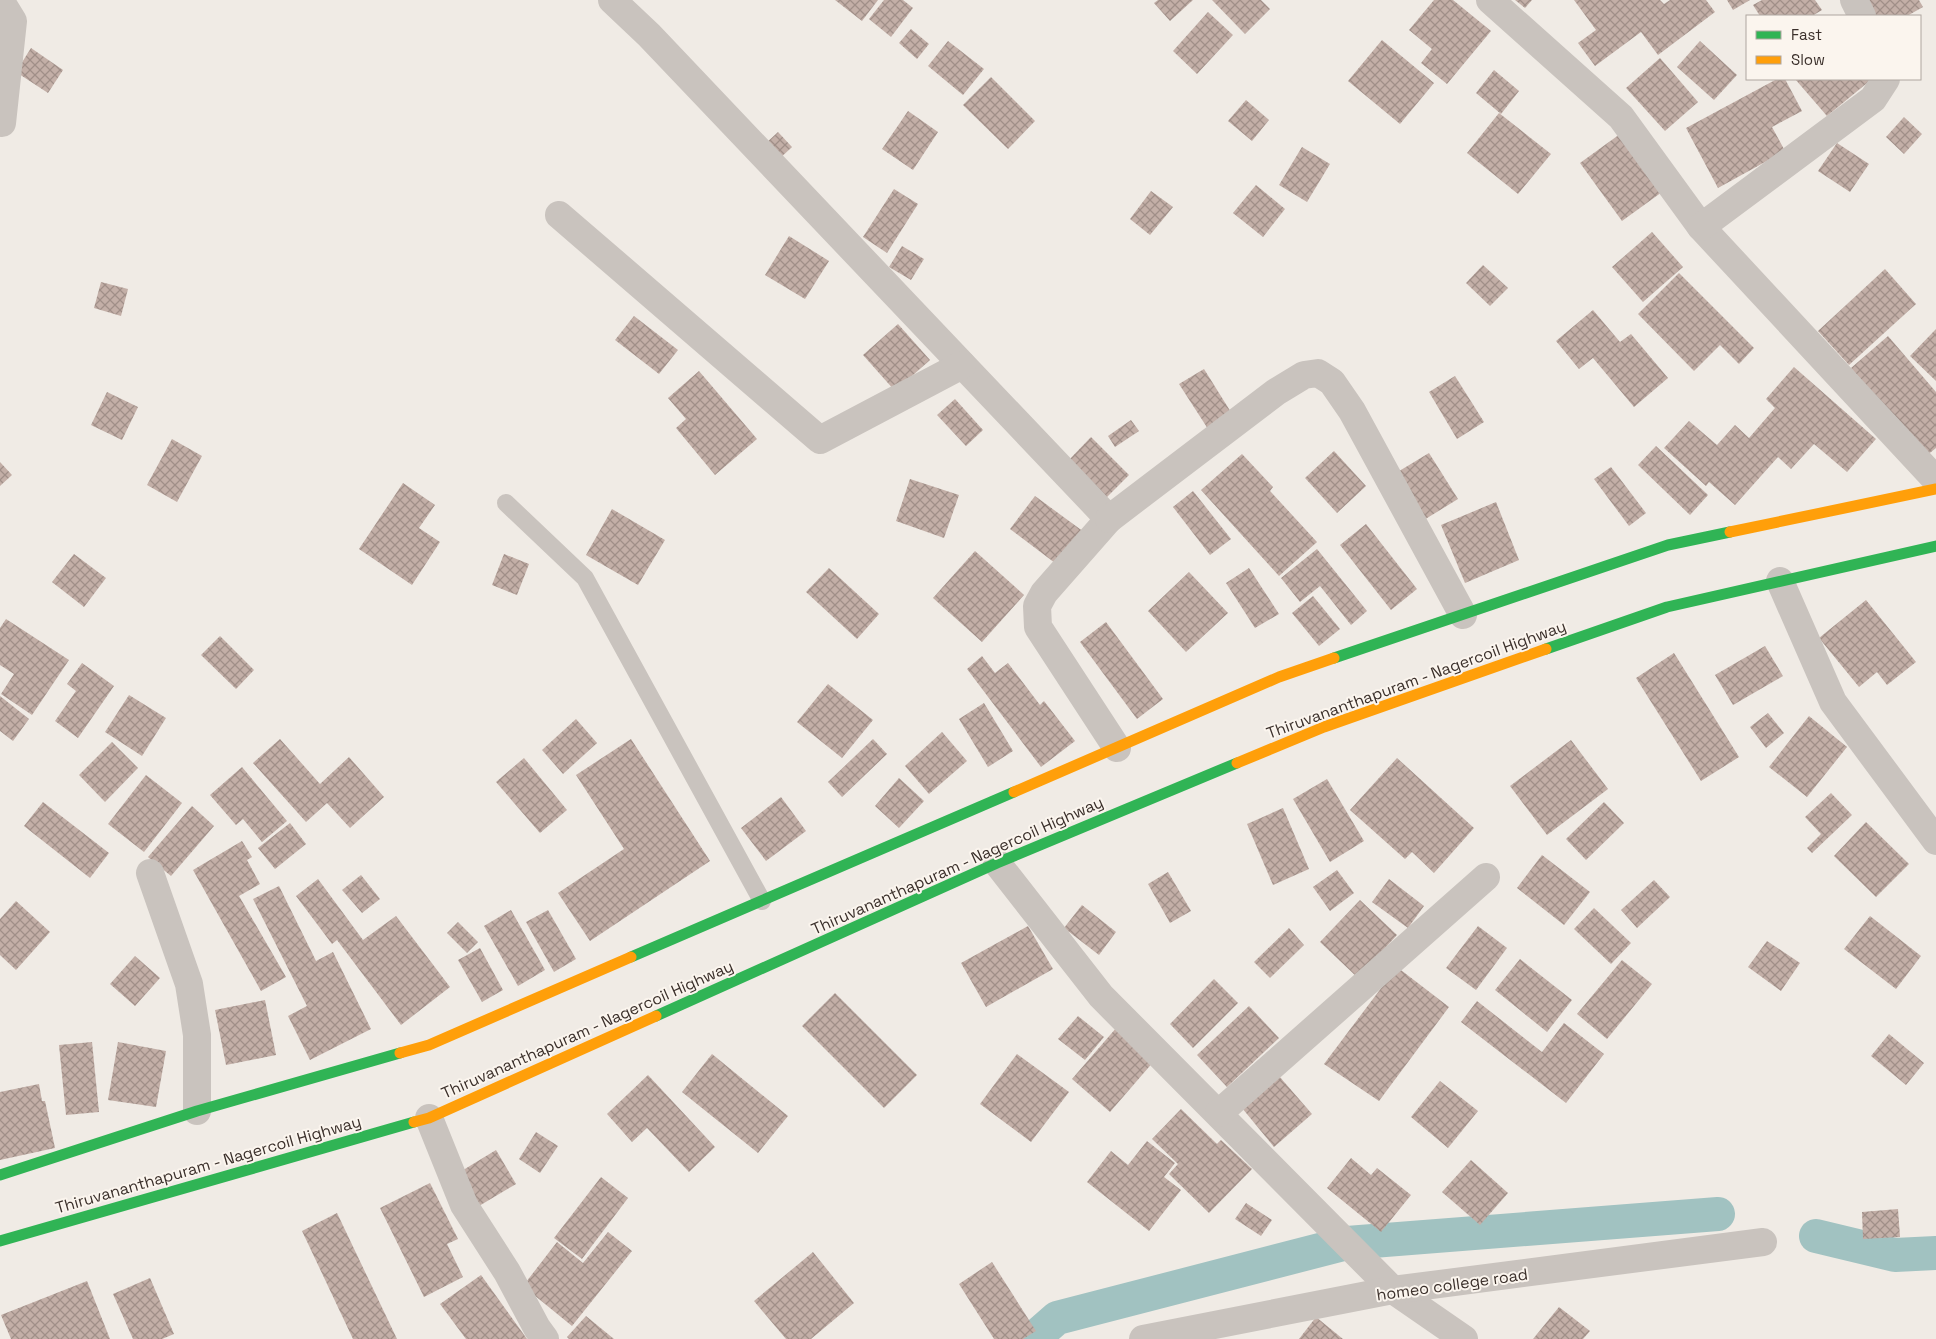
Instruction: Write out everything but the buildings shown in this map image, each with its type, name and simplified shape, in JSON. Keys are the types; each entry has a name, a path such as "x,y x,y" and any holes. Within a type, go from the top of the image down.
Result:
{"main road":[{"path":"0,1175 197,1111 429,1045 1279,677 1668,545 1936,490"},
{"name":"Thiruvananthapuram - Nagercoil Highway","path":"0,1241 429,1118 997,863 1324,727 1667,607 1936,546"}],"street":[{"path":"0,0 13,21 2,123"},
{"path":"612,0 649,35 1109,519"},
{"path":"1490,0 1621,117 1701,227 1936,480"},
{"path":"1854,0 1862,15"},
{"path":"1701,227 1872,99 1885,80"},
{"path":"559,215 820,440 962,365"},
{"path":"1118,748 1038,627 1037,606 1050,586 1109,519 1276,392 1304,375 1318,373 1332,382 1352,411 1463,615"},
{"path":"1780,580 1833,702 1936,841"},
{"path":"997,863 1100,996 1219,1113 1393,1290 1464,1339"},
{"path":"150,873 190,984 197,1036 197,1111"},
{"path":"1219,1113 1486,877"},
{"path":"429,1118 464,1205 507,1272 537,1328 545,1339"},
{"name":"homeo college road","path":"1143,1339 1393,1290 1763,1242"}],"lane":[{"path":"506,502 585,578 762,901"}],"waterway":[{"path":"1033,1339 1057,1318 1347,1243 1718,1214"},
{"path":"1816,1236 1895,1255 1936,1253"}],"traffic: fast":[{"path":"1334,658 1668,545 1730,532"},
{"path":"1546,649 1667,607 1936,546"},
{"path":"656,1016 997,863 1237,763"},
{"path":"631,957 1014,792"},
{"path":"0,1175 197,1111 400,1053"},
{"path":"0,1241 414,1122"}],"traffic: slow":[{"path":"1730,532 1936,489"},
{"path":"1237,763 1324,727 1546,649"},
{"path":"1014,792 1279,677 1334,658"},
{"path":"400,1053 429,1045 631,957"},
{"path":"414,1122 429,1118 656,1016"}]}
